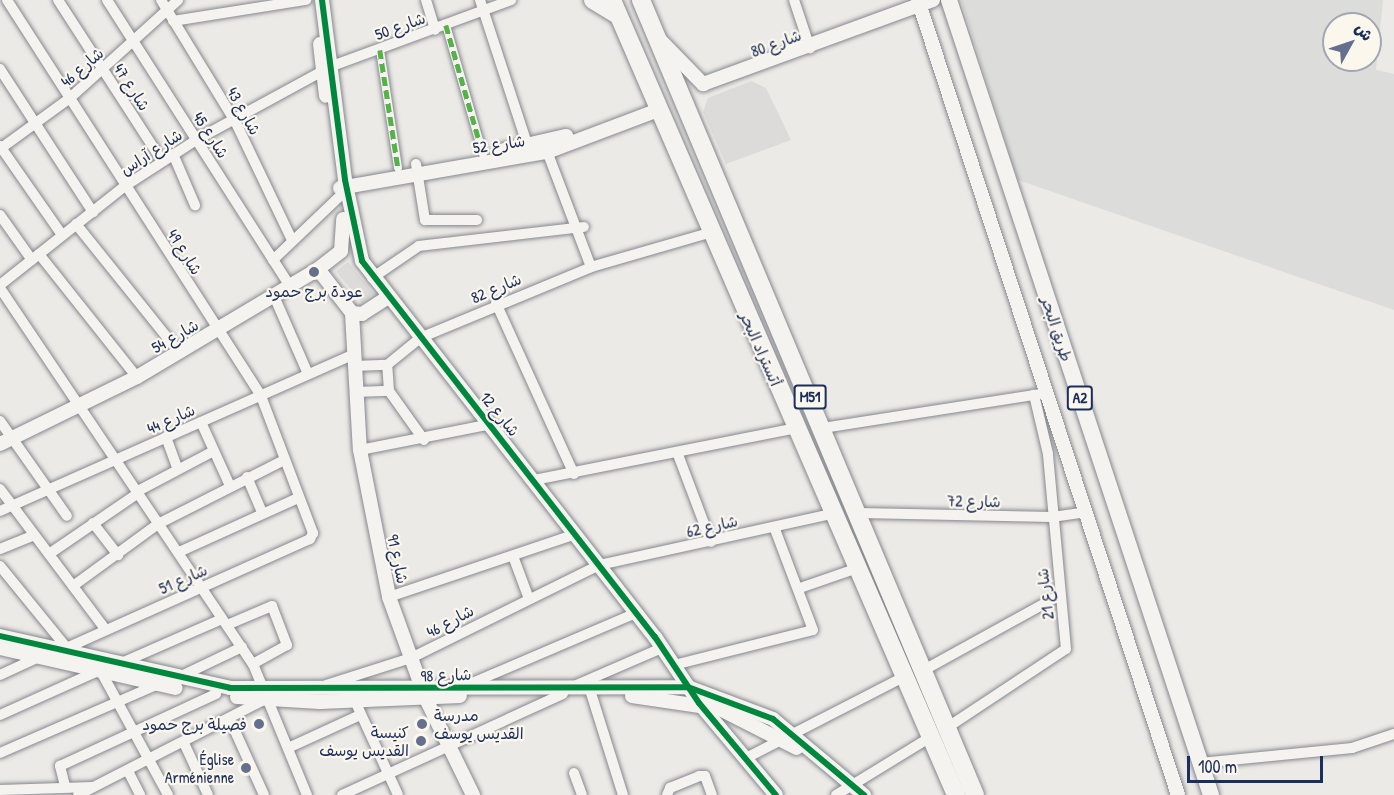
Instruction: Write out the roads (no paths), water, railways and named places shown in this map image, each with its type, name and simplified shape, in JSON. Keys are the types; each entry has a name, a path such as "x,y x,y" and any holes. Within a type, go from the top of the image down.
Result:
{"highway":[{"path":"593,0 615,7"},
{"name":"أتستراد البحر","path":"641,0 860,513 975,795"},
{"path":"655,32 656,0"},
{"name":"طريق البحر","path":"949,0 1211,795"},
{"name":"أتستراد البحر","path":"615,7 709,233 797,428 831,514 928,738 956,795"}],"street":[{"name":"شارع 49","path":"7,0 261,396 313,533"},
{"name":"شارع 47","path":"58,0 162,161"},
{"name":"شارع 45","path":"107,0 290,286"},
{"name":"شارع 43","path":"161,0 235,121 292,240"},
{"name":"شارع 46","path":"0,148 70,98 134,42 171,16 178,0"},
{"path":"234,0 236,12"},
{"path":"171,16 236,12 268,3 306,0"},
{"name":"شارع 12","path":"314,0 328,69"},
{"name":"شارع 12","path":"322,0 345,239 335,258"},
{"path":"426,0 440,27 483,154"},
{"name":"شارع 50","path":"328,69 440,27 481,5 511,0"},
{"path":"794,0 810,48"},
{"name":"شارع 80","path":"655,32 703,84 810,48 919,2 933,0"},
{"path":"919,2 1041,394 1087,512 1178,795"},
{"path":"481,5 528,147"},
{"path":"380,50 398,168"},
{"path":"0,69 93,212"},
{"name":"شارع آراس","path":"0,287 76,224 162,161 196,140 328,69"},
{"name":"شارع 52","path":"341,187 398,168 417,168 549,147 657,106"},
{"name":"شارع 52","path":"341,187 483,154 528,147 549,147"},
{"path":"549,147 581,227 593,266"},
{"path":"0,148 62,235"},
{"path":"173,154 195,205"},
{"path":"417,168 425,220 477,220"},
{"path":"273,260 341,187"},
{"name":"شارع 12","path":"341,187 362,261 372,278 491,424 576,534 662,648 699,703 748,757 776,795"},
{"path":"0,215 136,377"},
{"path":"76,224 179,352"},
{"path":"372,278 419,246 581,227"},
{"name":"شارع 82","path":"387,365 420,338 496,303 593,266 709,233"},
{"path":"335,258 362,261"},
{"name":"شارع 54","path":"0,454 10,442 136,377 335,258"},
{"path":"318,269 352,313 362,314 388,297"},
{"path":"0,287 82,404 136,493 202,586 253,664 307,795"},
{"path":"274,296 308,374"},
{"path":"496,303 574,474"},
{"name":"شارع 91","path":"352,313 360,450 389,597 424,694 473,795"},
{"path":"355,360 387,365 389,391 424,440"},
{"name":"شارع 44","path":"0,511 308,374 355,360"},
{"path":"356,392 389,391"},
{"path":"823,428 1041,394"},
{"name":"شارع 21","path":"948,727 1061,657 1067,644 1060,595 1041,394"},
{"path":"0,421 10,442 50,489 67,516"},
{"path":"201,422 212,452 230,486"},
{"path":"360,450 424,440 491,424"},
{"path":"534,480 574,474 797,428"},
{"path":"166,437 177,468"},
{"path":"49,554 136,493 177,468 212,452"},
{"path":"677,452 711,542"},
{"path":"73,586 158,524 284,460"},
{"path":"247,477 262,513"},
{"path":"0,489 106,630"},
{"path":"178,552 298,498"},
{"name":"شارع 72","path":"860,513 1052,517 1087,512"},
{"name":"شارع 62","path":"599,565 831,514"},
{"path":"93,524 118,555"},
{"path":"674,665 810,632 814,628 774,527"},
{"name":"شارع 51","path":"64,649 310,539 313,533"},
{"path":"389,597 576,534"},
{"path":"0,549 34,535"},
{"path":"513,556 529,599"},
{"name":"شارع 46","path":"310,690 411,658 599,565"},
{"path":"1,568 64,649"},
{"path":"800,588 855,568"},
{"path":"924,670 1060,595"},
{"path":"118,670 224,622 272,606 287,645 253,664"},
{"path":"463,687 636,613"},
{"name":"شارع 98","path":"0,636 64,649 98,667"},
{"path":"176,678 242,647"},
{"name":"شارع 98","path":"0,648 39,657 176,678 267,697 310,690 424,694 688,687 768,716 788,736 852,789 864,795"},
{"path":"347,794 449,749 568,690 662,648"},
{"path":"0,675 39,657"},
{"path":"0,715 98,667 151,760 168,795"},
{"name":"شارع 98","path":"118,670 159,684 216,694 355,701 424,694 463,687 568,690 699,703 788,736"},
{"path":"748,757 902,678"},
{"path":"0,753 159,684"},
{"path":"591,693 623,795"},
{"path":"65,786 60,766 216,694"},
{"path":"78,795 230,720 267,697"},
{"path":"355,701 398,795"},
{"path":"288,748 360,714"},
{"path":"230,720 264,795"},
{"path":"1200,763 1352,748 1394,735"},
{"path":"836,795 852,789 928,738"},
{"path":"184,743 208,795"},
{"path":"128,771 140,795"},
{"path":"574,772 582,795"},
{"path":"667,795 670,788 699,776 705,776 712,795"},
{"path":"3,792 65,786 97,786 106,795"}],"place":[{"name":"عودة برج حمود","path":"314,272"},
{"name":"فصيلة برج حمود","path":"259,724"},
{"name":"مدرسة القديس يوسف","path":"422,724"},
{"name":"كنيسة القديس يوسف","path":"421,741"},
{"name":"Église Arménienne","path":"246,768"}]}
